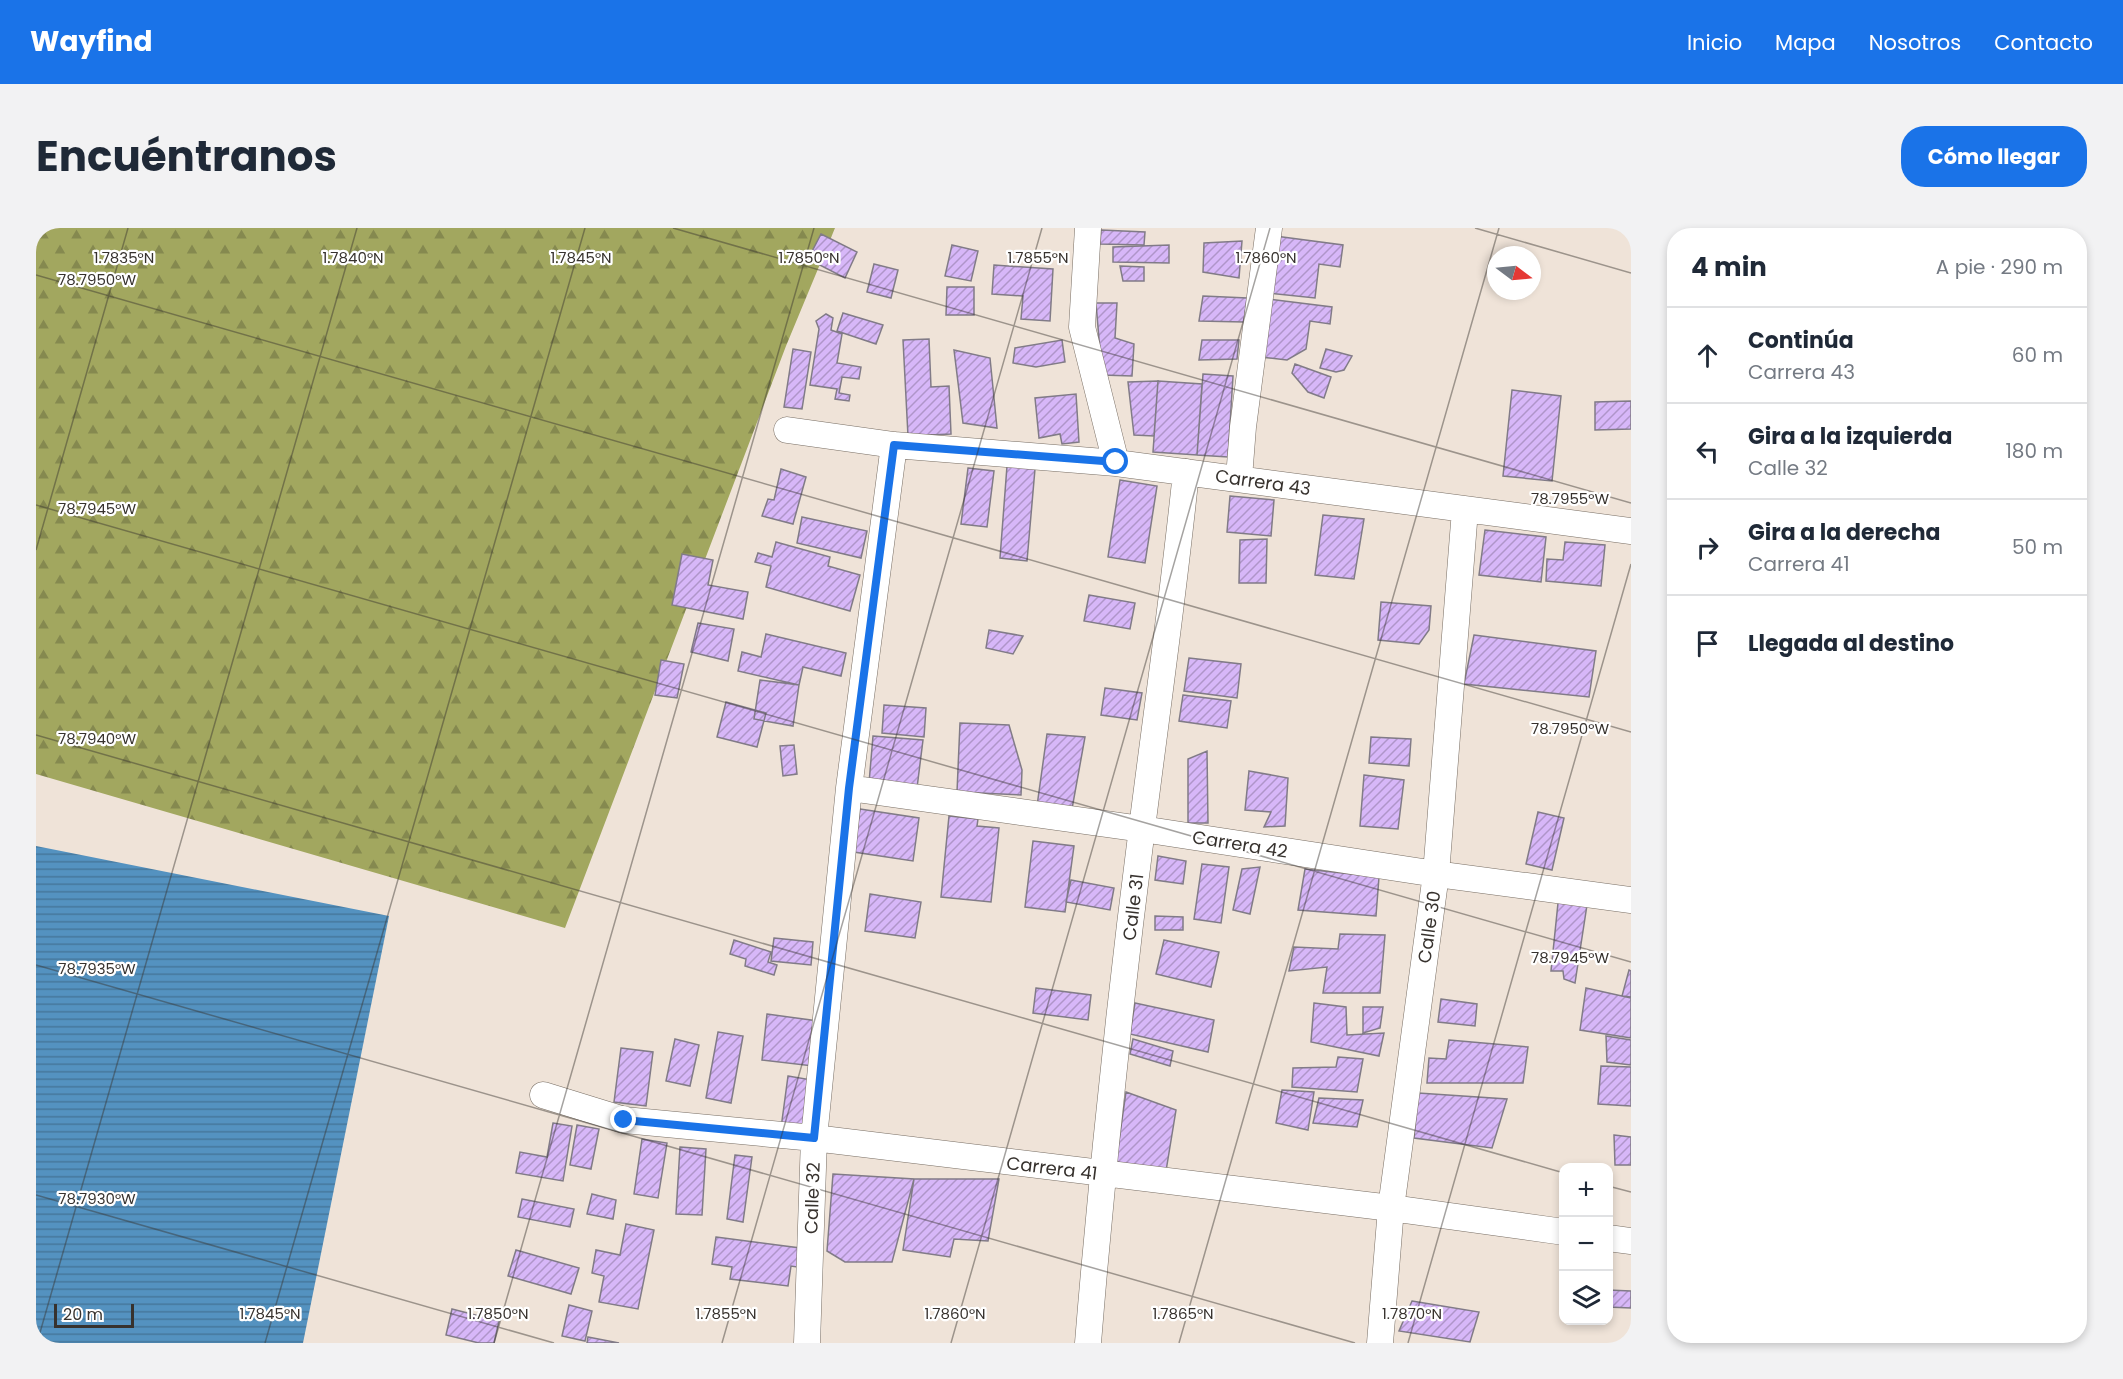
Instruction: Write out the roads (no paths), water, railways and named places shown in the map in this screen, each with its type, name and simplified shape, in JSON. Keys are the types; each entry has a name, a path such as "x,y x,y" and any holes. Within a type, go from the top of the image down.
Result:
{"street":[{"path":"1088,228 1082,327 1116,462"},
{"path":"1239,478 1243,427 1269,228"},
{"name":"Carrera 43","path":"787,430 894,445 1116,462 1631,531"},
{"name":"Calle 32","path":"807,1343 814,1138 849,788 894,445"},
{"name":"Calle 31","path":"1088,1343 1102,1174 1186,472"},
{"name":"Calle 30","path":"1380,1343 1391,1208 1436,874 1465,510"},
{"name":"Carrera 42","path":"849,788 1142,829 1436,874 1631,900"},
{"name":"Carrera 41","path":"543,1095 624,1120 814,1138 1391,1208 1559,1231"},
{"path":"1613,1239 1631,1241"}],"water":[{"path":"36,846 389,916 303,1343 36,1343"}]}
